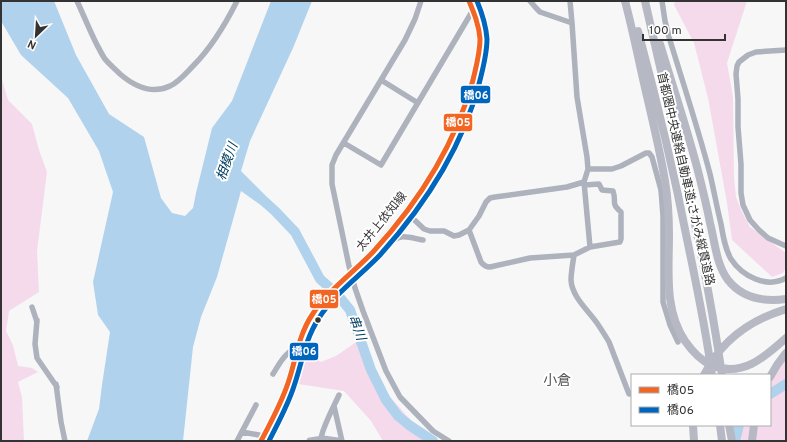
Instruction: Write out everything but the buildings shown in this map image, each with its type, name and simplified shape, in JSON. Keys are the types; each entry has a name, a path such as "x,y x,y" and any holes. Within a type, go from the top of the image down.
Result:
{"highway":[{"path":"625,1 664,171 668,204 669,294 673,315 679,330 688,346 706,363 719,368 731,369 749,365 765,356 786,338"},
{"name":"首都圏中央連絡自動車道;さがみ縦貫道路","path":"630,1 678,191 697,286 712,374"},
{"path":"646,1 696,165 716,252 722,270 732,284 748,296 765,300 786,299"},
{"name":"首都圏中央連絡自動車道;さがみ縦貫道路","path":"646,1 703,260 722,374"},
{"path":"705,374 715,356 731,338 744,328 757,321 786,309"},
{"path":"771,375 786,353"},
{"path":"693,426 694,441"},
{"path":"720,426 722,441"},
{"path":"729,426 732,441"},
{"path":"752,441 754,426"}],"main road":[{"name":"太井上依知線","path":"262,439 280,405 307,323 326,297 385,239 406,212 439,162 456,127 466,104 478,57 479,33 469,1"},
{"path":"315,440 338,441"}],"street":[{"path":"77,1 90,31 107,62 128,81 145,89 154,90 166,88 176,82 201,58 223,28 237,1"},
{"path":"421,1 415,19 405,40 336,155 332,165 332,184 350,275 386,371 400,397 433,431 449,441"},
{"path":"530,1 540,12 572,23"},
{"path":"570,1 577,97 588,169 584,183 590,247"},
{"path":"662,1 669,37 702,146 725,244 729,255 744,274 755,279 769,282 780,281 786,278"},
{"path":"344,143 381,165 473,10"},
{"path":"786,50 756,52 748,55 739,62 736,74 741,193 743,205 750,220 759,230 768,238 786,246"},
{"path":"381,80 418,103"},
{"path":"588,169 612,169 646,152 652,157 661,190 663,302 670,325 678,342"},
{"path":"406,212 426,231 444,231 454,236 469,230 480,216 486,202 490,198 567,187 584,183 599,184 602,190 613,191 615,207 621,212 622,240 620,242 590,247 574,255 530,258 486,267 481,262 469,230"},
{"path":"364,261 372,261 391,242 400,237 423,240"},
{"path":"574,255 571,281 573,289 605,334 629,394 631,394"},
{"path":"32,307 40,327"},
{"path":"37,320 35,344 37,358 57,387"},
{"path":"273,374 285,356 294,348 298,347"},
{"path":"55,378 65,441"},
{"path":"315,440 321,436 339,395"},
{"path":"237,441 256,405"},
{"path":"334,406 342,441"},
{"path":"242,432 259,434 262,439"}],"shaded area":[{"path":"675,1 747,1 727,63 733,97 734,178 736,197 750,227 786,253 786,268 783,273 772,277 732,240 727,203 708,98 694,43 674,5"},
{"path":"1,76 8,100 32,124 47,172 37,251 39,292 9,311 6,331 13,345 18,366 32,368 38,372 18,382 22,397 24,441 1,441"},
{"path":"359,340 385,391 432,441 383,441 371,421 344,391 298,384 304,353 321,362 336,356"},
{"path":"786,358 786,441 728,440 728,426 771,426 771,374"}],"water":[{"name":"相模川","path":"1,1 54,1 76,55 109,114 144,137 161,198 172,213 185,216 193,208 212,128 232,101 271,1 312,1 293,48 250,141 241,171 278,208 273,214 241,191 217,277 201,317 193,347 183,441 87,441 99,409 110,332 98,315 93,282 113,192 99,151 68,98 21,55 1,21"}],"waterway":[{"name":"串川","path":"266,203 295,232 320,279 337,294 350,310 371,370 386,400 398,416 433,441"},
{"name":"串川","path":"771,393 786,384"},
{"name":"串川","path":"735,441 739,426"}],"transit line":[{"name":"橋05","path":"261,441 276,413 288,383 300,340 307,323 325,298 373,252 405,214 433,172 456,127 473,80 478,60 480,39 479,29 469,1"},
{"name":"橋06","path":"269,441 289,400 310,334 319,318 332,301 380,255 412,217 440,175 463,131 479,84 486,50 486,29 477,1"}],"district":[{"name":"小倉","path":"557,381"}]}
